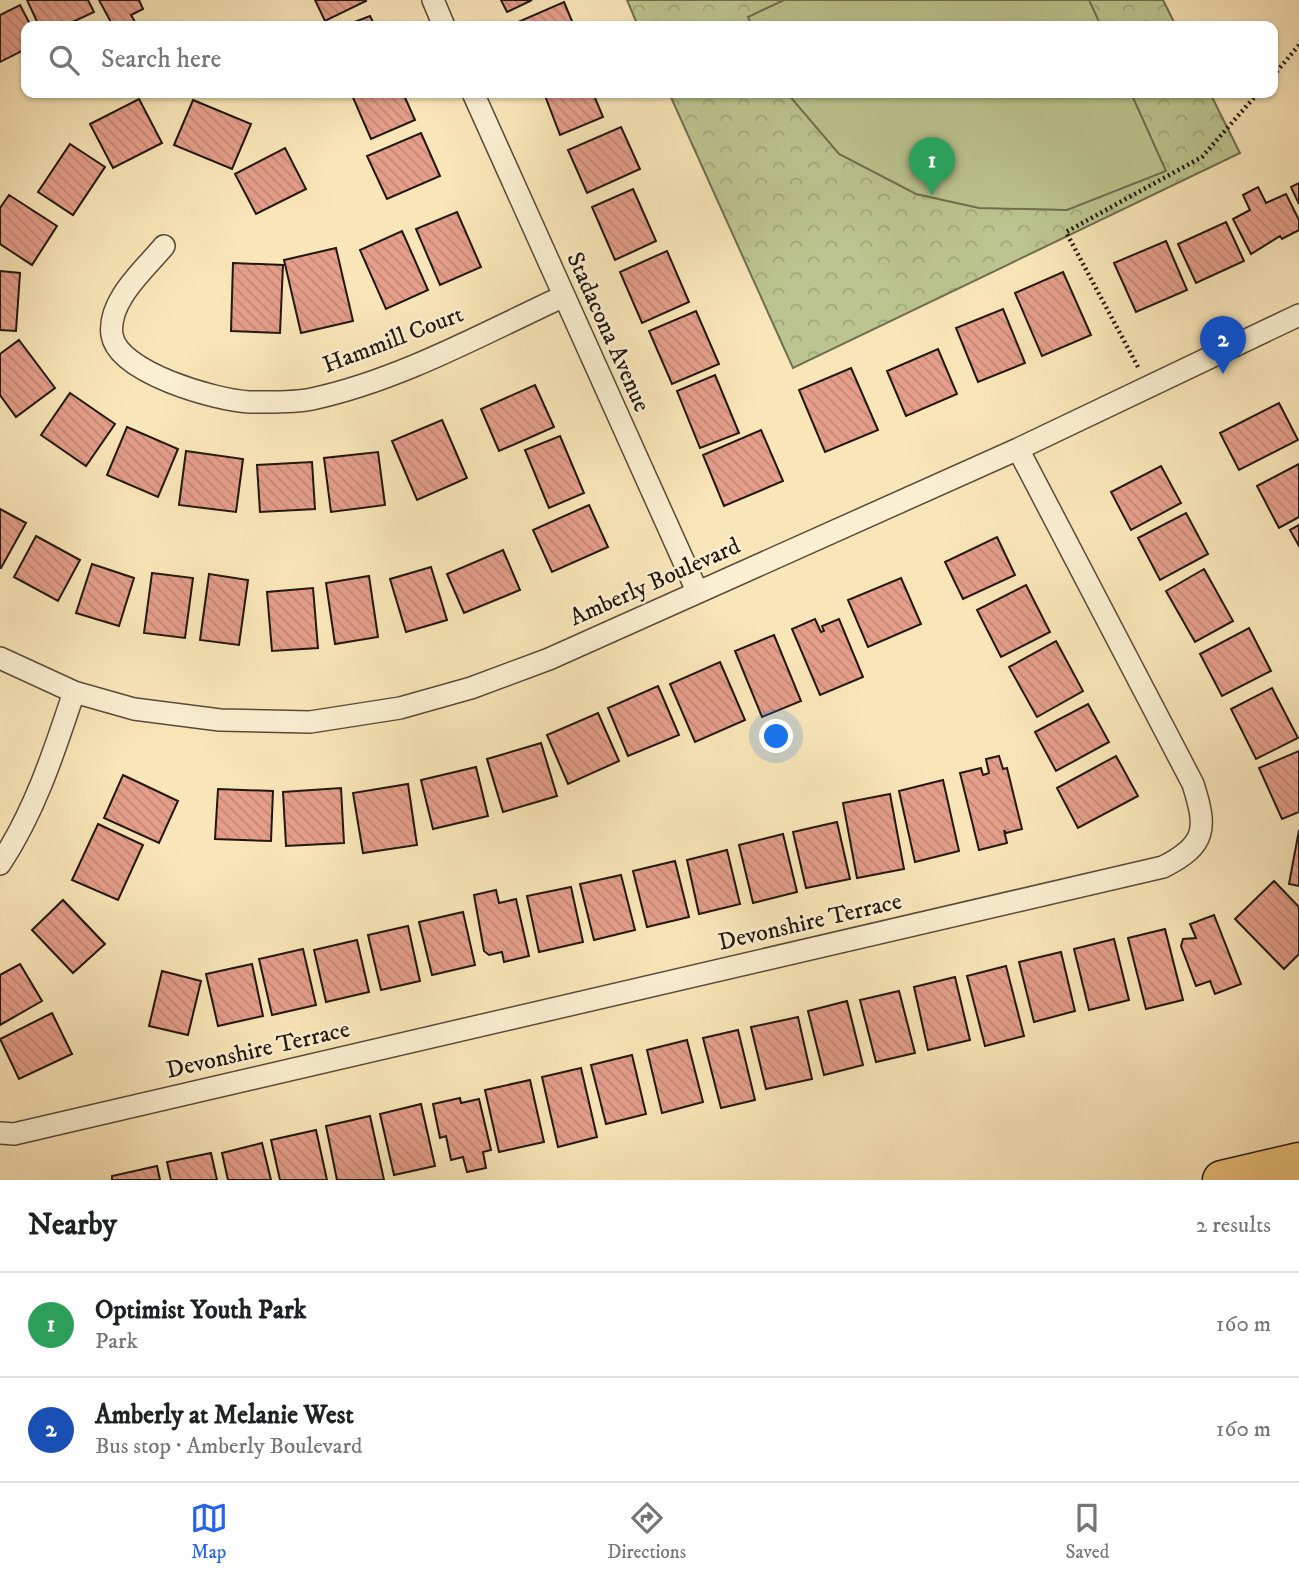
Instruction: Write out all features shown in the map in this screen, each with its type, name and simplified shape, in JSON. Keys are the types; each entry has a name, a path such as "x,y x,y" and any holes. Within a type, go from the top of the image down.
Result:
{"highway":[{"path":"1222,1180 1299,1162"}],"street":[{"path":"433,0 442,21"},
{"name":"Stadacona Avenue","path":"475,98 696,591"},
{"name":"Hammill Court","path":"164,246 121,298 112,334 118,349 129,361 172,383 247,402 310,399 367,383 438,355 562,296"},
{"name":"Amberly Boulevard","path":"0,658 74,692 134,709 220,719 310,722 400,708 471,688 549,659 1018,449 1298,317"},
{"name":"Devonshire Terrace","path":"0,1133 13,1133 1163,867 1187,855 1199,836 1203,816 1193,784 1018,449"},
{"path":"0,864 17,838 48,770 74,692"}],"path":[{"path":"1278,70 1299,45"},
{"path":"1148,387 1066,232 1202,157 1254,98"}],"green space":[{"path":"627,0 1163,0 1174,21 636,21"},
{"path":"784,0 1089,0 1099,21 750,21 748,17"},
{"path":"671,98 1212,98 1240,153 793,368"},
{"path":"791,98 1133,98 1166,171 1067,210 979,208 916,194 839,154"}],"building":[{"path":"27,0 88,0 94,12 75,21 37,21"},
{"path":"99,0 139,0 143,9 131,15 134,21 110,21"},
{"path":"315,0 365,0 366,1 325,21"},
{"path":"501,0 532,0 507,12"},
{"path":"564,2 572,21 520,21"},
{"path":"20,5 28,21 21,21 21,52 0,62 0,15"},
{"path":"370,16 372,21 357,21"},
{"path":"353,98 405,98 415,120 371,139"},
{"path":"546,98 595,98 603,117 560,135"},
{"path":"139,99 162,143 113,168 90,124"},
{"path":"193,100 251,124 232,169 174,145"},
{"path":"621,127 640,169 587,193 568,150"},
{"path":"421,133 440,176 387,199 367,156"},
{"path":"70,144 105,167 73,215 38,192"},
{"path":"285,148 306,189 256,214 235,174"},
{"path":"1299,183 1299,204 1291,187"},
{"path":"1258,187 1266,203 1286,194 1299,220 1299,230 1282,239 1280,236 1251,254 1233,219 1250,210 1243,195"},
{"path":"633,189 656,241 615,260 592,207"},
{"path":"9,195 57,226 32,265 0,244 0,208"},
{"path":"457,212 481,267 440,285 416,229"},
{"path":"1226,222 1244,261 1196,283 1178,244"},
{"path":"402,231 428,290 386,309 360,250"},
{"path":"1166,241 1187,290 1136,312 1114,263"},
{"path":"336,248 353,321 301,333 284,260"},
{"path":"667,251 689,302 642,323 620,272"},
{"path":"233,263 283,265 280,333 231,331"},
{"path":"0,271 20,273 16,331 0,330"},
{"path":"1063,272 1091,335 1042,356 1015,293"},
{"path":"1003,309 1025,363 978,382 956,328"},
{"path":"696,311 719,364 672,384 649,331"},
{"path":"19,340 55,388 16,417 0,395 0,354"},
{"path":"938,349 957,394 906,416 887,371"},
{"path":"851,368 878,430 825,452 799,390"},
{"path":"715,375 739,433 700,448 677,391"},
{"path":"535,385 554,427 499,451 481,409"},
{"path":"70,393 115,424 86,466 41,435"},
{"path":"1279,403 1298,440 1239,470 1220,433"},
{"path":"442,420 467,478 417,500 392,441"},
{"path":"127,427 178,449 158,497 107,475"},
{"path":"761,430 783,481 724,506 703,455"},
{"path":"560,436 584,493 549,508 525,450"},
{"path":"186,451 243,459 236,512 179,505"},
{"path":"378,452 385,505 331,512 324,458"},
{"path":"312,462 315,509 260,512 257,465"},
{"path":"1299,464 1299,517 1279,528 1257,486"},
{"path":"1161,466 1181,503 1131,530 1111,492"},
{"path":"589,505 608,547 552,572 533,530"},
{"path":"0,509 26,523 1,568 0,568"},
{"path":"1186,513 1208,554 1160,580 1138,538"},
{"path":"1299,525 1299,546 1290,530"},
{"path":"36,536 80,560 58,601 14,577"},
{"path":"997,537 1015,575 963,599 945,562"},
{"path":"503,550 520,590 464,613 447,574"},
{"path":"92,564 134,578 119,626 76,613"},
{"path":"431,567 447,620 406,632 390,579"},
{"path":"1204,569 1233,621 1195,642 1166,591"},
{"path":"152,573 193,578 185,638 144,633"},
{"path":"209,574 248,580 239,645 200,640"},
{"path":"369,576 378,637 335,644 326,583"},
{"path":"901,578 921,624 868,647 848,600"},
{"path":"1026,585 1050,632 1001,657 977,610"},
{"path":"313,588 318,648 272,651 267,592"},
{"path":"815,619 821,632 824,631 822,626 839,619 863,677 820,695 792,629"},
{"path":"1249,628 1271,671 1222,696 1200,654"},
{"path":"774,635 801,701 762,717 735,651"},
{"path":"1056,641 1083,691 1037,717 1009,667"},
{"path":"720,662 745,720 695,742 670,684"},
{"path":"658,686 679,735 628,756 608,708"},
{"path":"1272,688 1298,738 1256,759 1231,709"},
{"path":"1088,704 1109,742 1056,771 1035,732"},
{"path":"598,713 619,761 568,784 547,735"},
{"path":"541,743 557,796 503,812 487,759"},
{"path":"1299,751 1299,812 1282,819 1259,768"},
{"path":"999,756 1003,769 1007,768 1022,829 1006,833 1004,830 1007,843 979,850 960,773 981,768 983,775 989,773 986,759"},
{"path":"1116,756 1138,796 1078,828 1057,788"},
{"path":"476,767 488,816 433,829 421,780"},
{"path":"123,775 178,801 159,843 104,818"},
{"path":"943,780 959,851 915,862 899,791"},
{"path":"408,784 417,845 363,853 353,793"},
{"path":"341,788 344,843 286,846 283,792"},
{"path":"218,789 273,791 271,841 215,839"},
{"path":"890,794 904,869 857,878 843,803"},
{"path":"837,822 850,879 806,888 793,832"},
{"path":"98,824 143,845 118,900 72,880"},
{"path":"1299,830 1299,886 1289,884"},
{"path":"783,834 797,892 753,903 739,845"},
{"path":"727,850 740,904 699,914 687,860"},
{"path":"675,861 689,917 647,927 633,871"},
{"path":"621,875 635,930 594,940 580,884"},
{"path":"1274,881 1299,907 1299,954 1284,969 1235,919"},
{"path":"571,887 583,942 539,952 527,896"},
{"path":"496,890 499,903 516,899 529,956 504,962 502,952 489,955 484,951 474,895"},
{"path":"63,900 105,944 73,973 32,930"},
{"path":"463,912 475,965 432,975 419,922"},
{"path":"1214,915 1241,984 1215,994 1210,981 1196,986 1181,946 1183,939 1196,938 1190,924"},
{"path":"408,926 420,981 381,990 368,935"},
{"path":"1165,929 1183,1000 1146,1009 1128,938"},
{"path":"1114,939 1129,1000 1089,1010 1074,949"},
{"path":"357,940 369,992 326,1002 314,950"},
{"path":"303,949 316,1005 272,1015 259,959"},
{"path":"1061,952 1075,1011 1034,1022 1019,962"},
{"path":"20,964 42,1001 0,1025 0,975"},
{"path":"252,964 263,1016 218,1026 206,974"},
{"path":"1006,966 1024,1036 985,1046 967,976"},
{"path":"162,971 201,981 188,1035 149,1026"},
{"path":"955,977 970,1040 928,1050 914,987"},
{"path":"899,991 915,1053 876,1062 860,1000"},
{"path":"847,1001 863,1065 824,1075 808,1011"},
{"path":"52,1013 72,1054 19,1079 0,1039"},
{"path":"798,1017 812,1079 766,1089 751,1027"},
{"path":"738,1030 755,1100 721,1108 703,1038"},
{"path":"687,1040 703,1102 662,1113 647,1050"},
{"path":"632,1055 646,1114 606,1124 591,1065"},
{"path":"581,1068 597,1137 558,1147 542,1077"},
{"path":"530,1080 544,1142 499,1152 485,1090"},
{"path":"460,1098 461,1103 479,1099 491,1150 483,1152 486,1168 467,1172 463,1157 451,1160 446,1136 440,1138 433,1104"},
{"path":"421,1104 435,1166 394,1175 380,1114"},
{"path":"370,1116 384,1180 337,1180 326,1126"},
{"path":"316,1130 327,1180 280,1180 271,1140"},
{"path":"262,1143 271,1180 228,1180 222,1153"},
{"path":"211,1153 217,1180 171,1180 167,1162"},
{"path":"157,1166 160,1180 112,1180 112,1176"}],"place":[{"name":"Optimist Youth Park","path":"932,195"},
{"name":"Amberly at Melanie West","path":"1223,374"}]}
